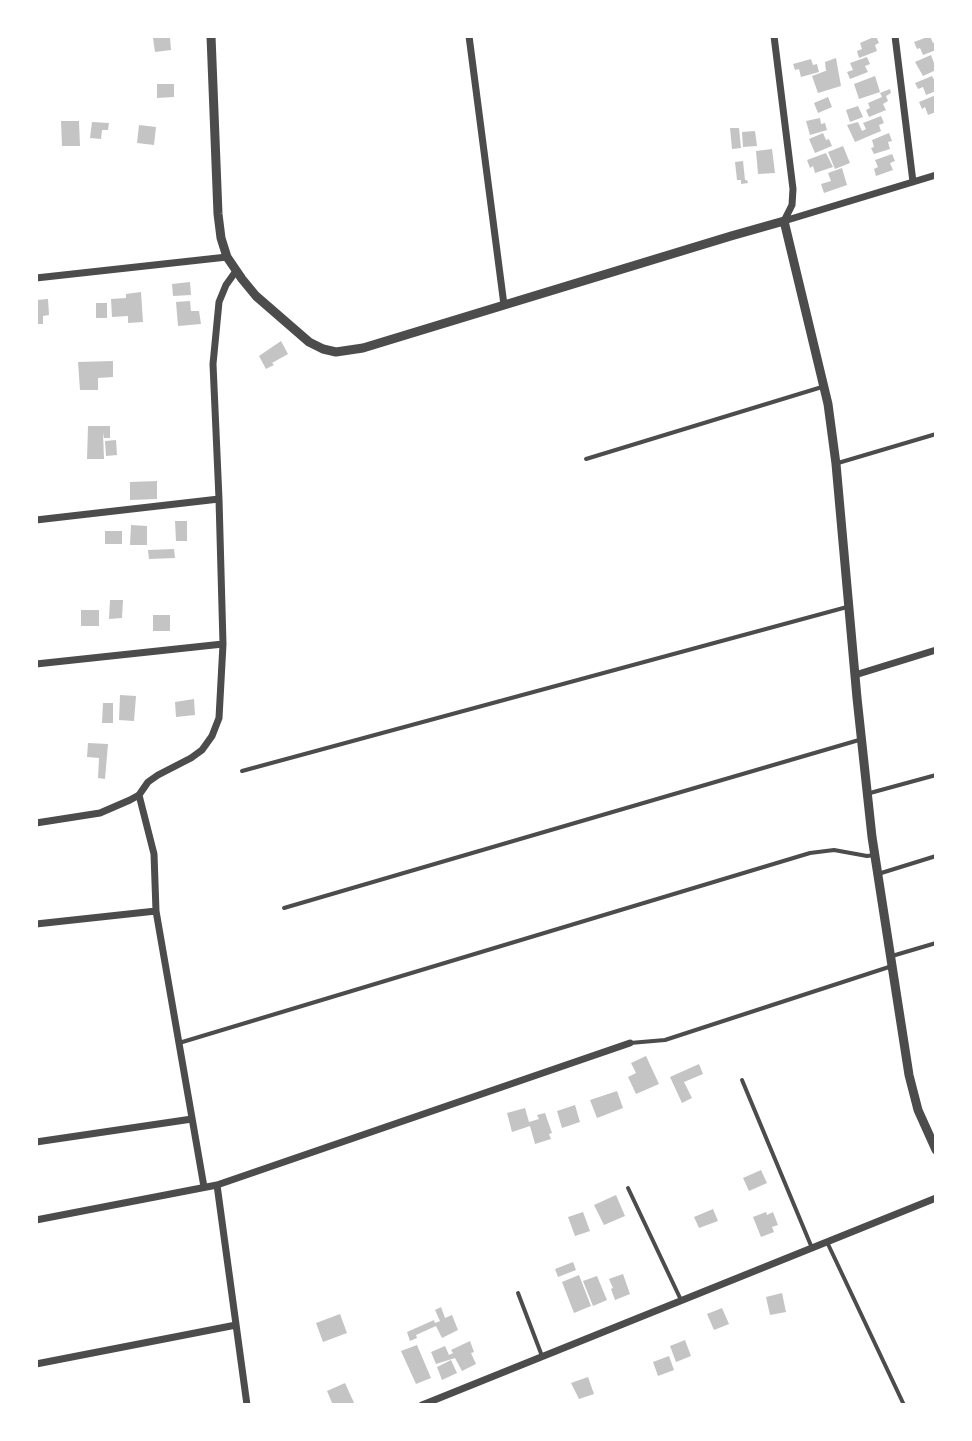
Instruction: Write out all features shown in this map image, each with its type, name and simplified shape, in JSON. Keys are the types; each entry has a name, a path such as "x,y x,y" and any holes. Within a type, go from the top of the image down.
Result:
{"street":[{"path":"211,36 218,214 227,257 256,296 309,342 336,352 363,348 936,175"},
{"path":"469,36 504,305"},
{"path":"774,36 793,189 792,205 784,221 824,387 836,464 861,740 875,855 909,1075 918,1110 936,1150"},
{"path":"895,36 913,182"},
{"path":"36,278 227,257"},
{"path":"36,823 100,813 139,795 148,782 202,750 219,718 223,644 213,364 219,302 236,271"},
{"path":"36,520 219,499"},
{"path":"36,664 223,644"},
{"path":"855,675 936,650"},
{"path":"139,795 154,854 156,911 204,1187"},
{"path":"36,924 156,911"},
{"path":"36,1220 217,1185 630,1043"},
{"path":"36,1142 192,1119"},
{"path":"217,1185 247,1405"},
{"path":"422,1405 936,1198"},
{"path":"36,1364 236,1325"}],"lane":[{"path":"586,459 824,387"},
{"path":"836,464 936,434"},
{"path":"242,771 849,607"},
{"path":"284,908 861,740"},
{"path":"867,794 936,775"},
{"path":"179,1043 810,853 834,850 875,855"},
{"path":"878,874 936,856"},
{"path":"630,1043 665,1040 936,943"},
{"path":"742,1080 812,1248"},
{"path":"628,1188 681,1300"},
{"path":"827,1242 904,1405"},
{"path":"518,1293 542,1356"}],"building":[{"path":"876,36 879,43 875,45 877,51 859,58 857,51 862,49 860,43"},
{"path":"930,36 933,43 936,42 936,50 923,55 914,42"},
{"path":"170,37 171,50 155,52 153,38"},
{"path":"931,55 936,62 936,70 923,76 915,62"},
{"path":"867,57 870,64 865,66 868,72 850,79 847,72 853,70 850,63"},
{"path":"836,58 841,86 818,93 812,76 826,71 825,62"},
{"path":"811,59 813,65 817,64 819,72 801,77 799,69 795,70 793,64"},
{"path":"875,76 880,92 859,99 854,84"},
{"path":"932,76 936,91 926,95 923,87 918,89 915,83"},
{"path":"157,84 174,84 174,97 157,98"},
{"path":"890,89 891,93 886,96 888,101 883,104 886,110 869,117 866,110 870,108 868,103 882,97 880,93"},
{"path":"936,95 936,112 928,115 919,102"},
{"path":"828,97 832,107 818,113 814,103"},
{"path":"858,106 863,117 850,122 846,110"},
{"path":"881,116 884,123 879,125 881,131 855,142 847,125 858,122 862,131 866,129 863,123"},
{"path":"820,118 827,130 810,135 806,121"},
{"path":"61,121 79,121 80,146 62,146"},
{"path":"92,122 109,123 108,130 102,130 101,139 90,138"},
{"path":"139,125 156,127 154,145 137,143"},
{"path":"730,128 739,128 741,148 732,149"},
{"path":"755,131 757,146 743,147 742,132"},
{"path":"823,133 832,146 815,153 809,139"},
{"path":"889,133 892,141 888,142 890,149 874,154 872,140"},
{"path":"843,146 850,163 835,169 828,152"},
{"path":"772,149 775,173 758,174 756,151"},
{"path":"826,153 833,167 815,173 807,160"},
{"path":"892,154 895,161 890,163 893,170 876,176 874,169 878,167 875,160"},
{"path":"743,161 748,183 741,184 741,180 737,180 735,162"},
{"path":"842,168 847,185 824,193 821,184 831,181 828,173"},
{"path":"190,282 191,295 173,296 172,284"},
{"path":"141,292 143,322 128,323 128,316 112,317 111,299 126,298 126,294"},
{"path":"48,299 49,315 43,316 43,324 36,324 36,300"},
{"path":"190,301 191,311 199,311 201,324 178,326 176,302"},
{"path":"96,303 107,303 107,318 96,318"},
{"path":"281,341 288,354 266,369 259,356"},
{"path":"113,361 113,377 98,378 98,390 80,390 78,362"},
{"path":"88,426 110,426 110,438 104,438 103,432 104,459 87,459"},
{"path":"116,440 117,455 106,456 105,441"},
{"path":"157,481 157,499 130,500 130,482"},
{"path":"175,521 187,521 187,541 176,541"},
{"path":"131,525 147,526 147,545 130,545"},
{"path":"105,531 122,531 122,544 105,544"},
{"path":"174,549 175,558 149,559 148,550"},
{"path":"110,600 123,600 122,618 109,619"},
{"path":"81,610 99,610 99,626 81,626"},
{"path":"153,615 170,615 170,631 153,631"},
{"path":"120,695 136,696 134,721 119,720"},
{"path":"194,699 195,715 176,717 175,702"},
{"path":"103,703 113,703 113,723 102,723"},
{"path":"88,743 108,744 105,779 98,778 99,758 87,757"},
{"path":"646,1056 659,1084 636,1094 628,1077 636,1073 631,1063"},
{"path":"699,1064 703,1074 684,1082 692,1098 682,1103 670,1077"},
{"path":"617,1091 623,1108 597,1118 590,1100"},
{"path":"575,1105 580,1122 562,1128 557,1111"},
{"path":"525,1108 529,1122 545,1113 551,1139 535,1144 530,1126 512,1132 507,1113"},
{"path":"761,1170 767,1183 749,1191 743,1178"},
{"path":"616,1195 625,1216 604,1225 594,1205"},
{"path":"713,1209 718,1221 699,1228 694,1217"},
{"path":"583,1212 590,1231 575,1236 568,1217"},
{"path":"766,1212 767,1215 773,1212 778,1225 772,1227 774,1232 761,1237 753,1217"},
{"path":"573,1262 576,1270 558,1277 555,1269"},
{"path":"623,1274 630,1294 615,1300 609,1279"},
{"path":"579,1275 591,1306 574,1313 562,1282"},
{"path":"597,1276 607,1300 593,1306 583,1281"},
{"path":"782,1293 786,1312 770,1315 766,1297"},
{"path":"441,1307 445,1318 452,1315 458,1330 442,1338 436,1326 410,1341 407,1332 434,1320 435,1323 440,1321 435,1310"},
{"path":"722,1308 729,1324 714,1330 707,1314"},
{"path":"340,1314 347,1333 323,1342 316,1323"},
{"path":"685,1340 691,1356 676,1362 670,1346"},
{"path":"470,1341 476,1364 462,1371 455,1358 436,1364 431,1352 445,1346 449,1355 453,1353 451,1350"},
{"path":"417,1345 431,1378 416,1384 401,1351"},
{"path":"669,1356 674,1370 658,1376 653,1362"},
{"path":"451,1360 457,1373 442,1380 437,1367"},
{"path":"588,1377 594,1394 579,1399 571,1383"},
{"path":"345,1383 355,1405 333,1405 327,1391"}]}
